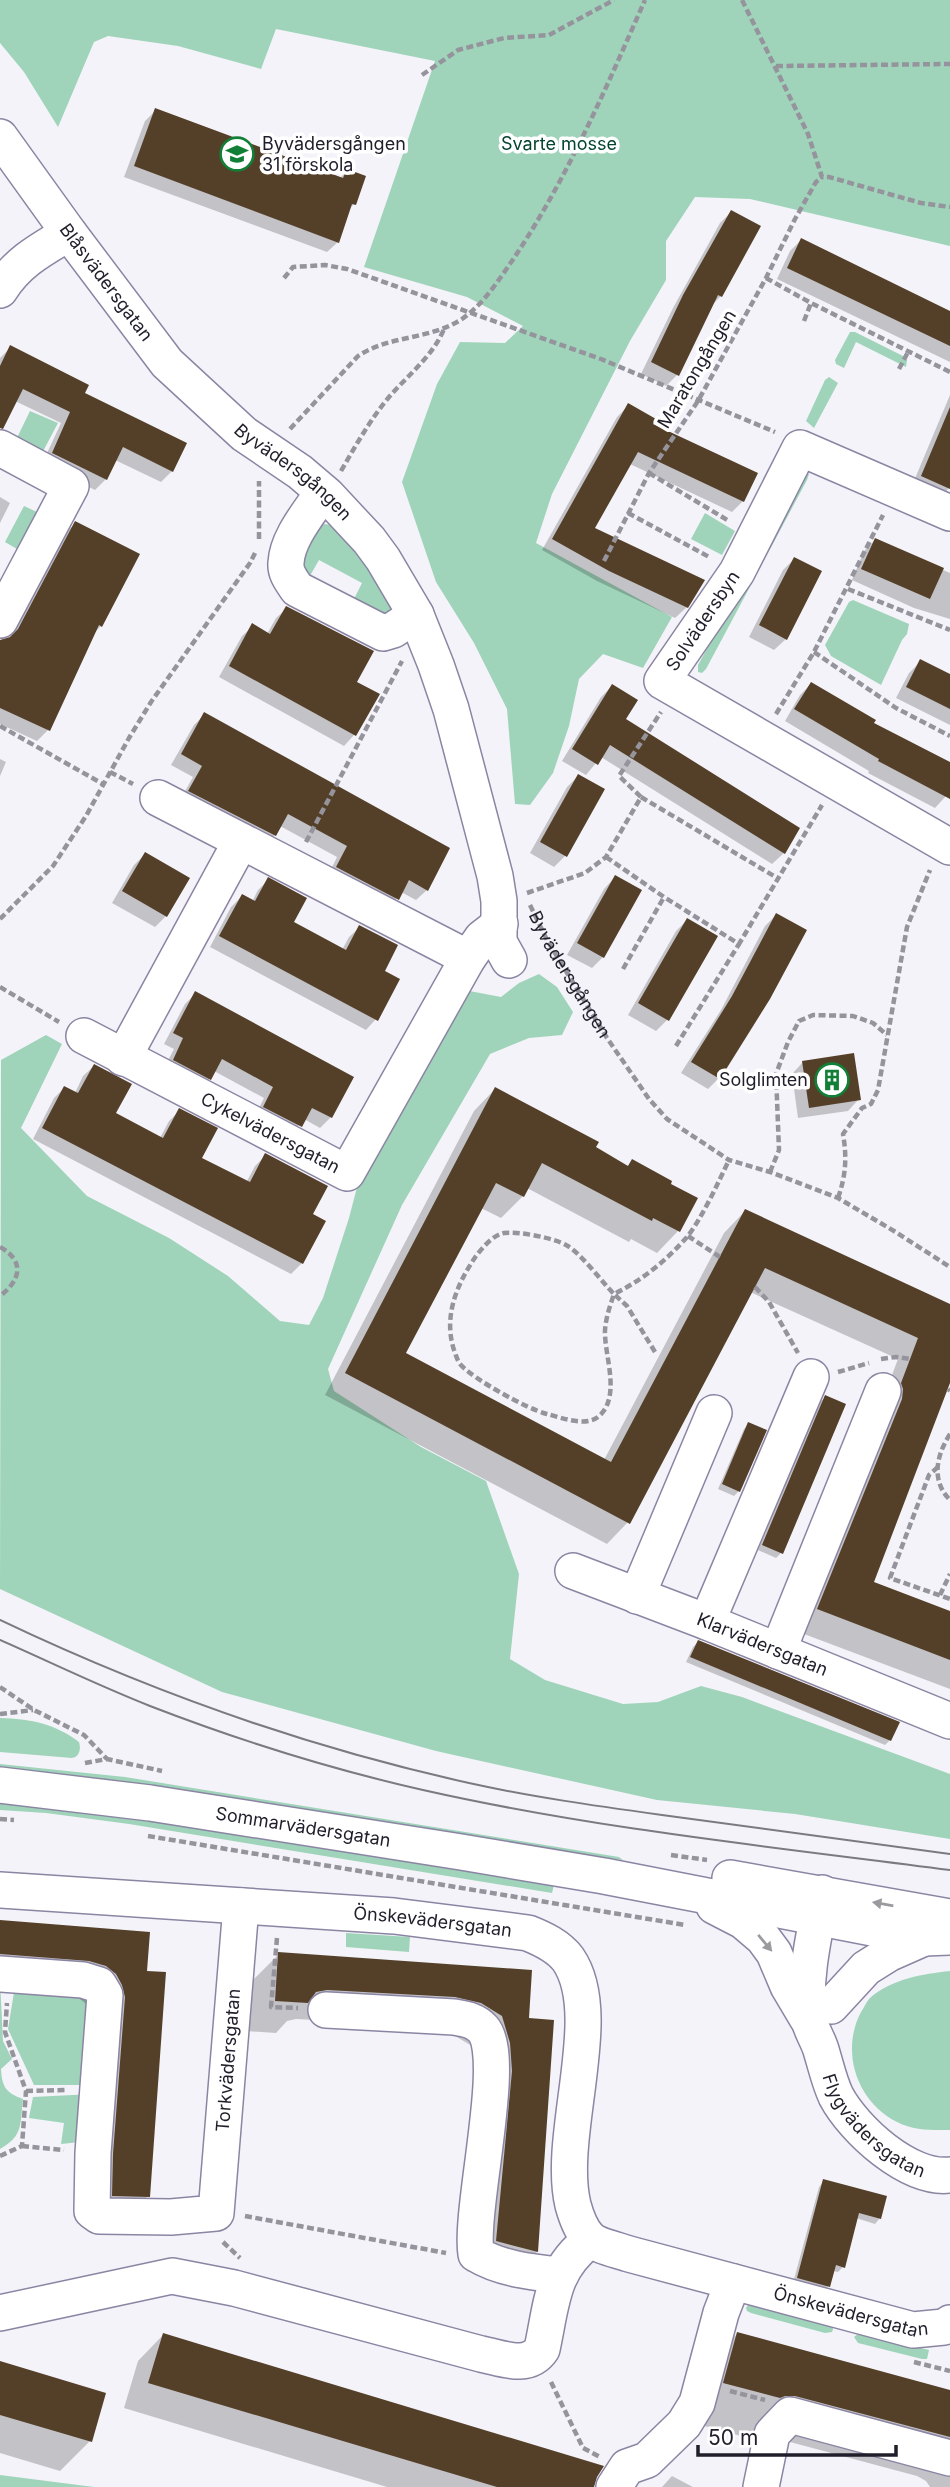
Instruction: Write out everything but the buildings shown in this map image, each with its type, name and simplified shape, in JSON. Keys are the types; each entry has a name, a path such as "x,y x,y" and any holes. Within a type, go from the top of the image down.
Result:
{"street":[{"name":"Blåsvädersgatan","path":"0,137 167,363 224,417"},
{"path":"0,290 13,271 28,257 69,233"},
{"name":"Byvädersgången","path":"224,417 278,445 330,485 396,579 404,623 436,665 454,722 495,876 499,901 499,942 509,960"},
{"path":"800,448 950,513"},
{"name":"Solvädersbyn","path":"800,448 737,572 662,681 947,846"},
{"path":"0,449 71,486 0,620"},
{"path":"330,485 289,547 285,565 289,578 297,589 374,630 383,633 404,623"},
{"path":"144,790 468,958"},
{"path":"123,1058 241,841"},
{"name":"Cykelvädersgatan","path":"84,1036 347,1173 468,958 482,938 499,924"},
{"path":"706,1622 811,1377"},
{"path":"778,1651 883,1391"},
{"path":"637,1596 714,1413"},
{"name":"Klarvädersgatan","path":"573,1571 950,1721"},
{"name":"Sommarvädersgatan","path":"0,1785 150,1803 604,1876 688,1894 832,1908"},
{"name":"Sommarvädersgatan","path":"604,1876 698,1873 832,1908 941,1930"},
{"name":"Önskevädersgatan","path":"0,1890 394,1916 528,1933 548,1941 566,1956 577,1974 582,1999 583,2025 568,2185 576,2218 590,2240 629,2254 913,2330 948,2330"},
{"path":"688,1894 743,1921 763,1938 774,1953 788,1986 820,2024 866,1968 890,1953 941,1930"},
{"name":"Torkvädersgatan","path":"205,2214 241,1906"},
{"name":"Flygvädersgatan","path":"832,1908 808,1987 820,2024 827,2073 837,2098 866,2133 896,2160 918,2171 941,2176 950,2175"},
{"path":"4,1974 83,1980 99,1984 106,2001 97,2089 92,2210 99,2216 171,2217 205,2214"},
{"path":"326,2010 470,2019 484,2030 492,2049 485,2160 473,2238 475,2254 505,2267 559,2275"},
{"path":"0,2313 172,2276 234,2287 481,2354 528,2361 541,2349 559,2275 564,2265 576,2250 590,2240"},
{"path":"621,2477 647,2460 684,2424 697,2403 721,2313 733,2282"},
{"path":"761,2487 772,2434 790,2415 950,2458"}],"path":[{"path":"422,75 458,50 503,38 549,35 614,0"},
{"path":"0,919 53,866 151,702 250,563 258,543 260,476 278,445 358,356 371,347 445,328 471,313 502,276 542,216 585,135 645,0"},
{"path":"742,0 808,134 822,177 921,203 950,207"},
{"path":"775,66 950,64"},
{"name":"Maratongången","path":"604,561 649,473 698,401 766,278 795,219 816,182 822,177"},
{"path":"284,278 293,267 325,265 347,269 601,359 780,434 800,448"},
{"path":"766,278 950,372"},
{"path":"804,321 811,303"},
{"path":"330,485 366,427 438,344 445,328"},
{"path":"899,369 908,352"},
{"path":"649,473 755,536"},
{"path":"761,738 814,652 848,589 894,490"},
{"path":"628,513 737,572"},
{"path":"848,589 950,631"},
{"path":"292,867 404,659 404,623"},
{"path":"814,652 897,708 950,736"},
{"path":"662,681 662,710 619,776 641,797 779,879"},
{"path":"0,726 103,784"},
{"path":"110,772 144,790"},
{"path":"676,1046 836,782"},
{"path":"525,894 585,873 606,856 641,797"},
{"path":"838,1198 847,1159 843,1134 862,1108 871,1104 878,1090 907,927 920,892 947,846"},
{"path":"606,856 664,897 739,944"},
{"name":"Byvädersgången","path":"521,885 547,940 567,974 649,1099 667,1119 729,1160 838,1198 950,1268"},
{"path":"623,969 664,897"},
{"path":"0,987 84,1036"},
{"path":"769,1172 779,1150 776,1074 799,1021 813,1014 853,1016 873,1023 887,1035"},
{"path":"655,1352 627,1306 614,1294 569,1246 551,1238 503,1233 485,1245 463,1275 452,1305 450,1336 458,1363 474,1377 544,1413 579,1422 594,1419 603,1413 610,1387 605,1332 614,1294 629,1287 655,1267 688,1236 729,1160"},
{"path":"688,1236 720,1257"},
{"path":"0,1247 16,1261 18,1268 13,1285 0,1296"},
{"path":"755,1287 769,1302 811,1377 879,1360 896,1357 910,1359"},
{"path":"950,1434 939,1456 937,1476 940,1490 950,1500"},
{"path":"938,1467 929,1475 890,1577 950,1599"},
{"path":"940,1595 950,1574"},
{"path":"0,1687 34,1710 83,1735 107,1759"},
{"path":"0,1714 34,1710"},
{"path":"280,1909 271,2007 326,2010"},
{"path":"4,1974 5,2032 26,2091 22,2146"},
{"path":"26,2091 97,2089"},
{"path":"0,2156 22,2146 93,2153"},
{"path":"205,2214 265,2218 461,2256 475,2254"},
{"path":"205,2214 268,2284 266,2296"},
{"path":"537,2355 583,2448 621,2477"},
{"path":"733,2392 774,2403"}],"green space":[{"name":"Svarte mosse","path":"0,0 950,0 950,246 750,199 695,197 666,241 666,280 630,341 552,494 536,543 672,617 643,668 603,654 579,679 569,726 553,773 530,805 515,804 507,709 474,643 436,582 402,482 437,384 460,342 505,343 523,326 467,297 364,267 435,61 276,29 261,69 178,46 108,36 94,42 58,127 24,72 0,43"},
{"path":"850,332 903,356 907,360 906,367 856,342 844,368 836,364 835,360"},
{"path":"829,377 838,383 814,428 806,421 825,380"},
{"path":"30,411 58,423 40,457 14,444"},
{"path":"806,471 809,474 807,480 706,669 702,673 698,672 698,665"},
{"path":"24,506 48,517 29,556 5,542"},
{"path":"705,513 735,531 722,555 691,539"},
{"path":"325,524 346,535 365,558 393,607 386,616 351,605 362,583 319,560 307,581 302,578 300,548 320,525"},
{"path":"853,600 909,624 907,634 881,685 831,656 825,645 849,602"},
{"path":"539,974 557,987 573,1012 562,1035 529,1038 490,1054 402,1205 328,1369 334,1391 421,1447 486,1481 519,1574 510,1659 545,1680 623,1704 658,1702 701,1686 742,1697 950,1774 950,1839 795,1814 657,1800 436,1751 222,1692 0,1589 1,1060 46,1035 62,1044 21,1128 87,1196 169,1238 228,1276 280,1321 309,1325 323,1298 361,1172 459,989 501,997 519,983"},
{"path":"0,1718 51,1726 79,1742 79,1752 72,1758 0,1752"},
{"path":"0,1764 125,1777 619,1857 623,1860 0,1770"},
{"path":"0,1801 71,1807 554,1885 552,1893 129,1824 0,1810"},
{"path":"346,1933 410,1937 409,1952 346,1947"},
{"path":"950,1971 950,2130 910,2127 883,2113 862,2089 853,2059 855,2027 867,2001 888,1986 908,1978"},
{"path":"0,1980 3,2041 12,2059 1,2069 2,2080 9,2092 23,2099 17,2134 0,2149"},
{"path":"16,1980 88,1992 93,2085 34,2085 8,2029"},
{"path":"93,2094 80,2142 61,2144 64,2123 29,2118 33,2097"},
{"path":"750,2302 832,2323 832,2332 825,2333 751,2313 746,2308"},
{"path":"859,2333 929,2350 927,2359 858,2343 854,2337"},
{"path":"0,2475 94,2487 0,2487"}],"tram line":[{"path":"0,1620 172,1694 289,1735 408,1769 565,1801 950,1854"},
{"path":"0,1640 183,1719 285,1753 388,1782 554,1816 950,1870"}],"place":[{"name":"Byvädersgången 31 förskola","path":"237,154"},
{"name":"Solglimten","path":"832,1080"}]}
